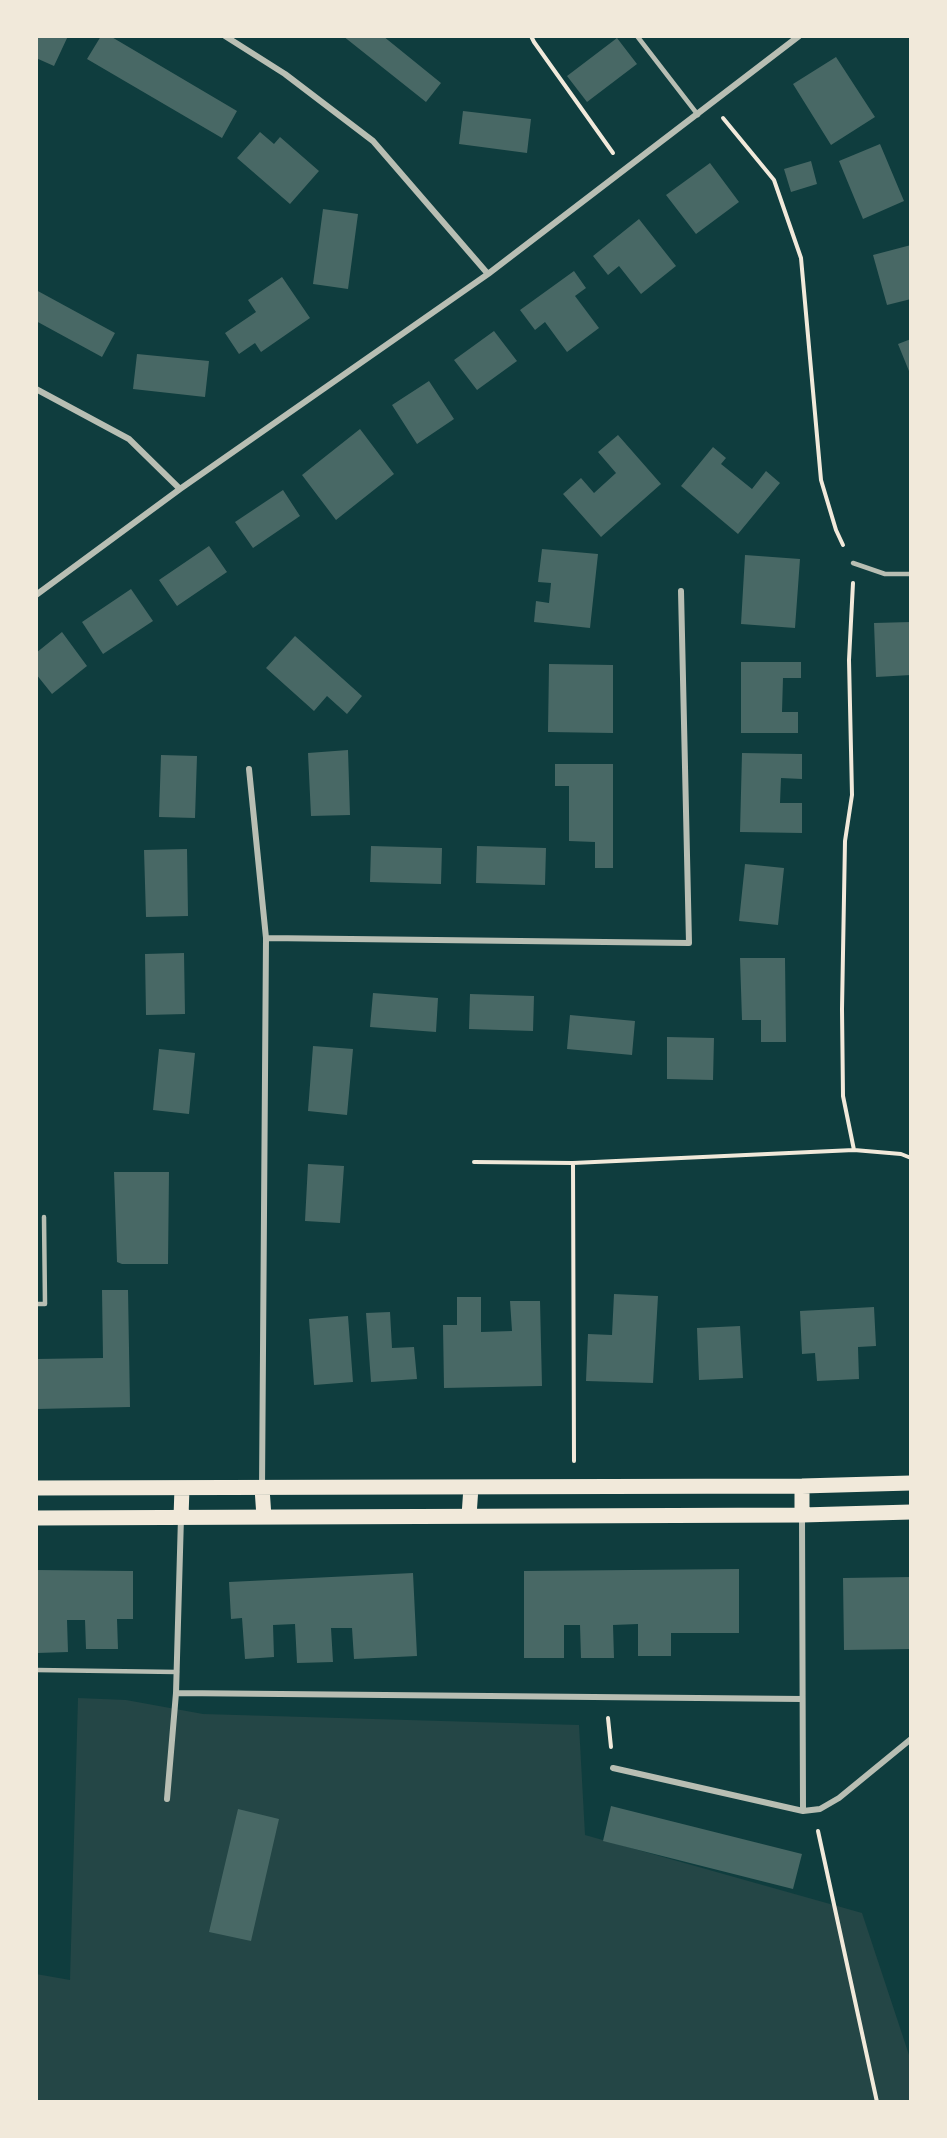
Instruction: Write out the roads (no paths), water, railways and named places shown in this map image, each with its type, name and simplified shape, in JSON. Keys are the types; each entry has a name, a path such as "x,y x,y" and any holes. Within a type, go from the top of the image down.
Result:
{"main road":[{"path":"36,1488 802,1486 911,1483"},
{"path":"802,1486 802,1515"},
{"path":"469,1516 471,1487"},
{"path":"182,1488 182,1517"},
{"path":"262,1488 264,1517"},
{"path":"36,1518 802,1515 911,1512"}],"street":[{"path":"225,36 285,74 373,141 488,274"},
{"path":"36,595 180,489 488,274 799,36"},
{"path":"36,389 129,439 180,489"},
{"path":"266,938 689,943 681,591"},
{"path":"249,769 266,938 262,1488"},
{"path":"802,1515 803,1811"},
{"path":"167,1799 176,1693 182,1517"},
{"path":"176,1693 802,1699"},
{"path":"613,1768 803,1811 820,1809 838,1798 911,1739"}],"lane":[{"path":"637,36 698,115"},
{"path":"853,563 885,574 911,574"},
{"path":"36,1304 45,1304 44,1217"},
{"path":"36,1670 177,1672"}]}
